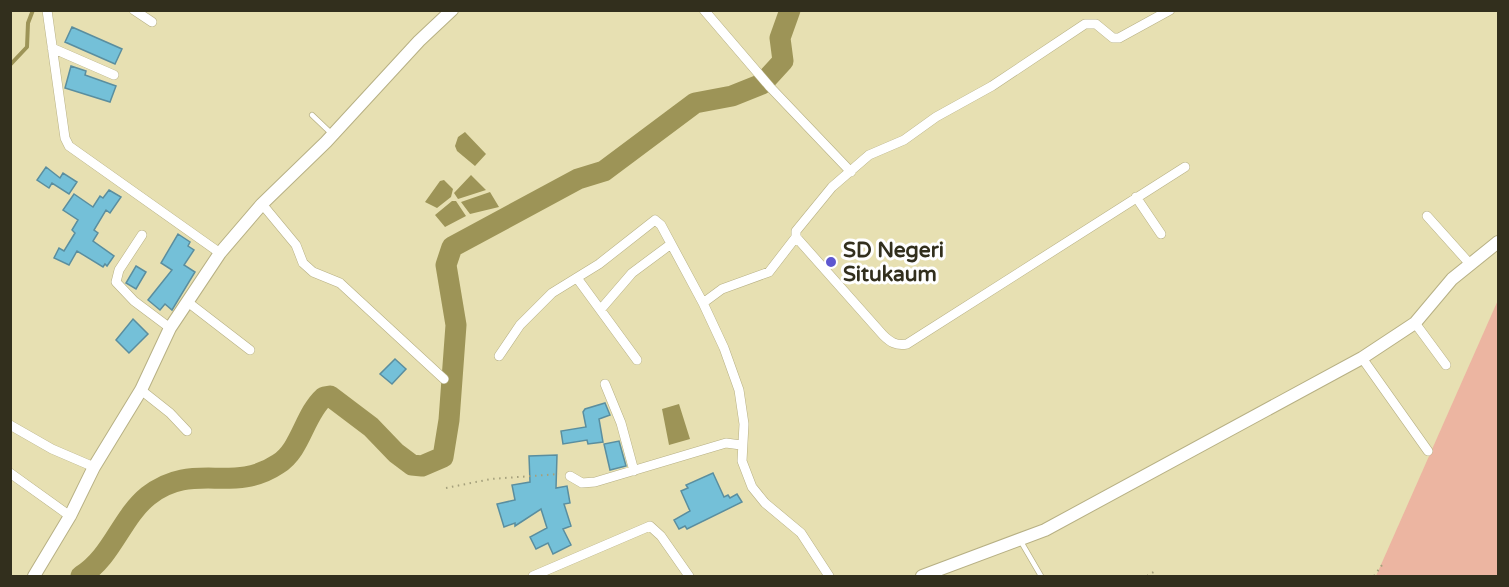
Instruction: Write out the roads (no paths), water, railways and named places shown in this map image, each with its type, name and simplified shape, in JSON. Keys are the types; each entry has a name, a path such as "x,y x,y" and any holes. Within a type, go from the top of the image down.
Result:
{"street":[{"path":"55,10 47,14 65,138 69,146 220,253"},
{"path":"134,10 152,22"},
{"path":"34,576 70,516 94,467 141,390 170,328 189,303 220,253 262,204 333,135 419,41 452,10"},
{"path":"704,10 770,87 851,172"},
{"path":"703,303 722,289 769,272 796,237 796,231 824,196 869,155 904,140 936,117 992,86 1085,24 1092,22 1100,25 1116,39 1125,37 1170,10"},
{"path":"52,48 114,75"},
{"path":"796,237 889,341 901,345 907,344 1185,167"},
{"path":"1136,197 1161,234"},
{"path":"262,204 296,245 303,263 313,272 340,282 444,379"},
{"path":"1427,216 1470,264"},
{"path":"499,356 520,325 546,298 610,256 655,220 661,225 703,303 724,348 739,390 744,424 741,445 746,473 758,496 801,533 829,576"},
{"path":"142,236 119,270 116,282 127,295 170,328"},
{"path":"922,576 1045,530 1362,358 1415,323 1445,286 1498,242"},
{"path":"601,309 632,273 671,244"},
{"path":"577,278 637,360"},
{"path":"189,303 249,350"},
{"path":"1415,323 1446,365"},
{"path":"1362,358 1428,451"},
{"path":"605,384 621,423 634,471"},
{"path":"141,390 170,413 187,431"},
{"path":"10,425 94,467"},
{"path":"570,476 582,483 595,482 726,443 741,445"},
{"path":"10,473 70,516"},
{"path":"533,576 650,526 661,536 688,576"}],"lane":[{"path":"312,115 333,135"},
{"path":"1020,540 1041,576"}],"waterway":[{"path":"10,65 27,47 28,23 33,10"},
{"path":"81,576 101,559 139,505 148,496 165,486 181,480 197,478 245,477 261,473 278,464 292,450 317,404 324,397 330,396 371,427 396,453 412,465 422,466 443,457 449,420 456,325 446,265 452,247 578,179 604,171 695,103 732,96 762,84 783,61 780,38 790,10"}],"place":[{"name":"SD Negeri Situkaum","path":"831,262"}]}
